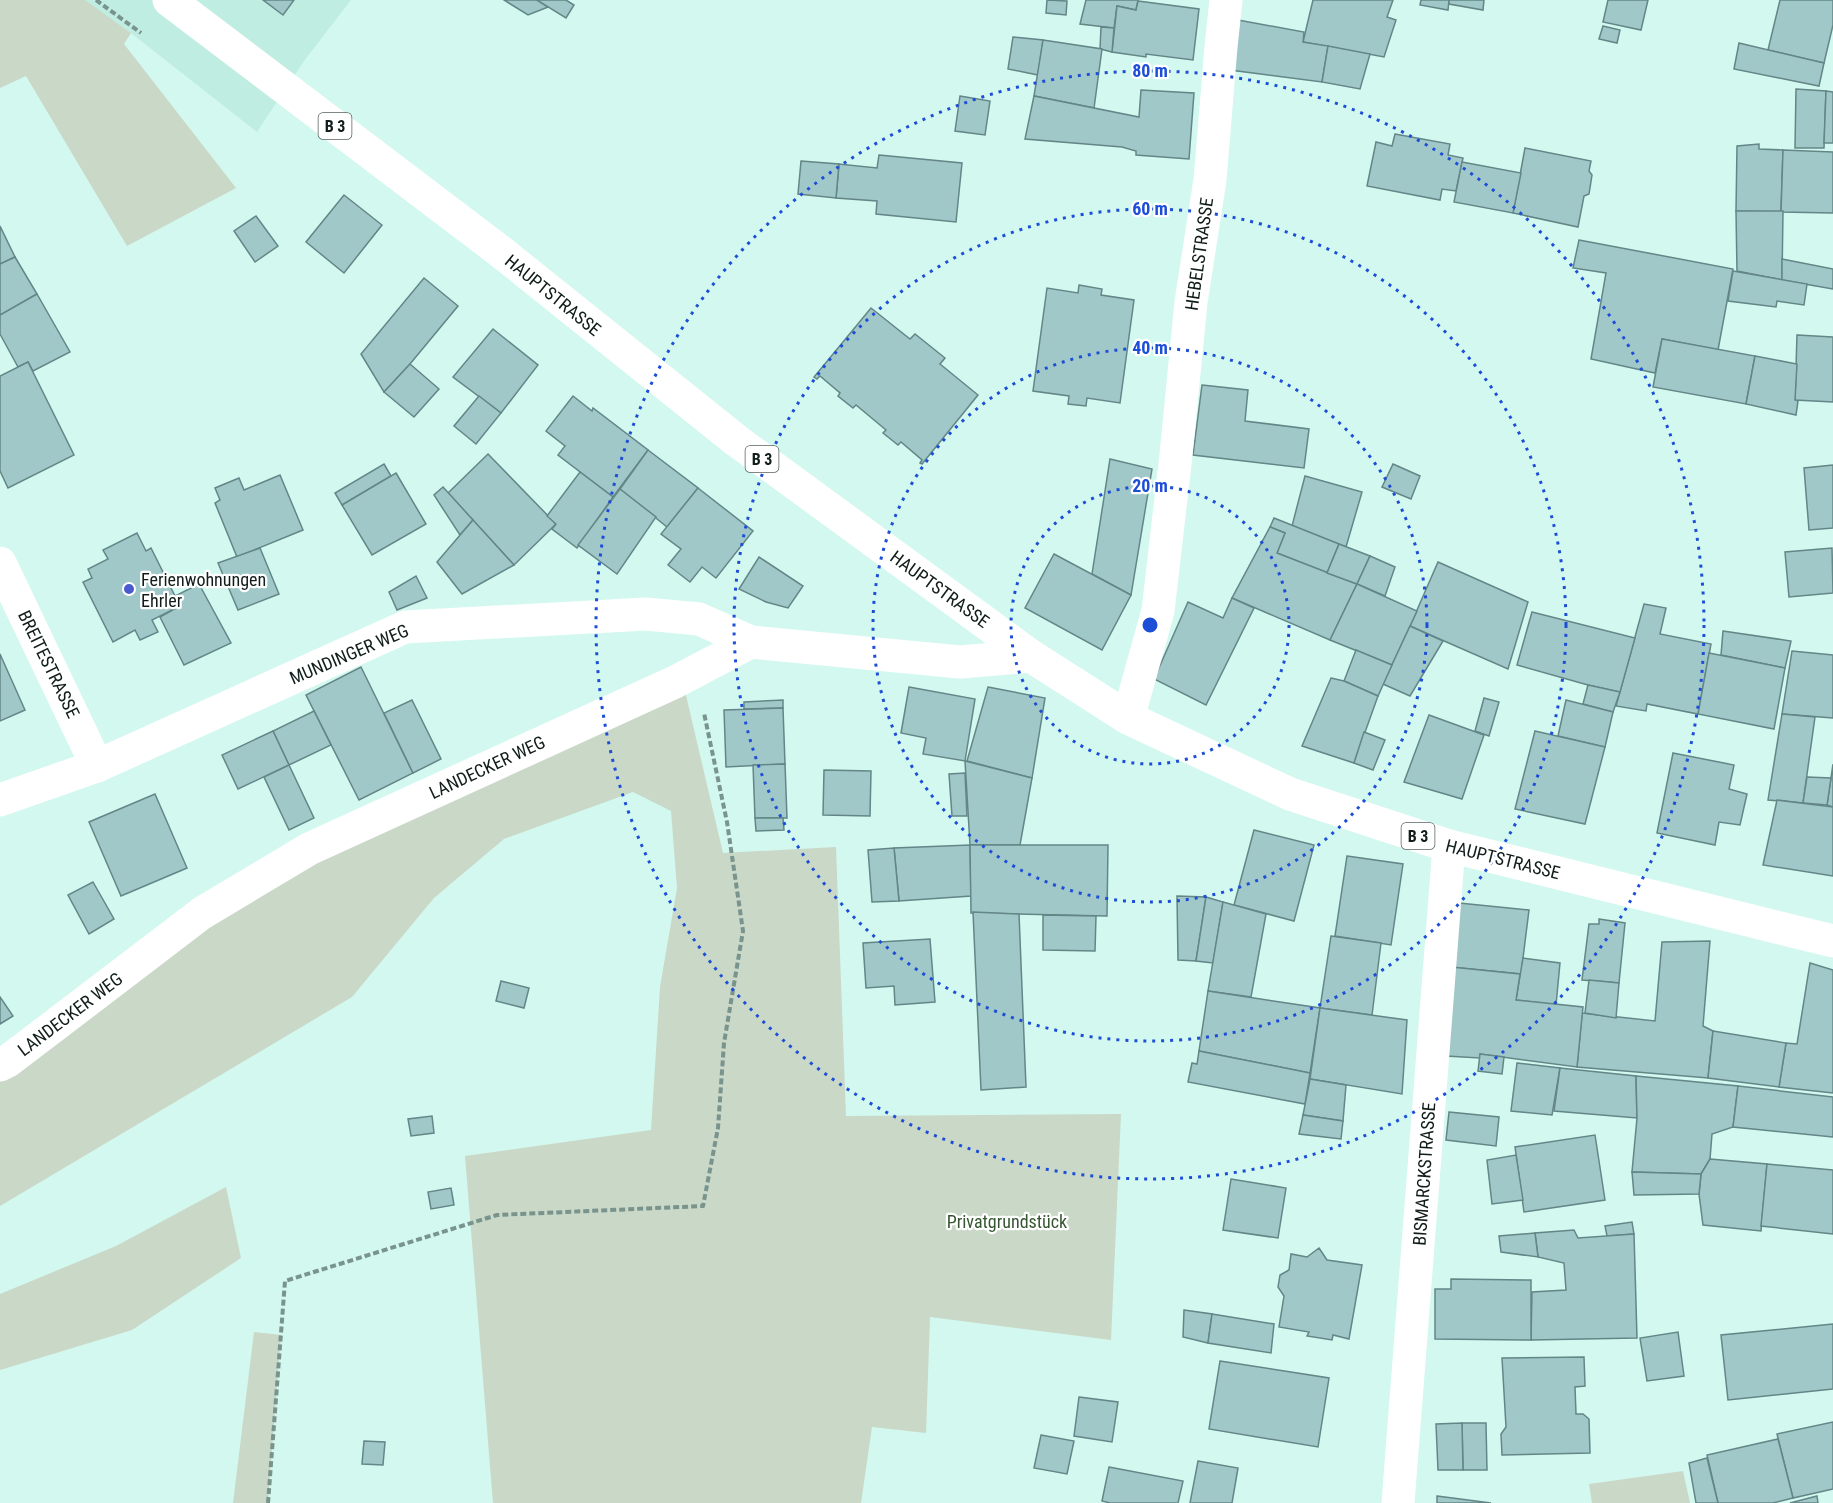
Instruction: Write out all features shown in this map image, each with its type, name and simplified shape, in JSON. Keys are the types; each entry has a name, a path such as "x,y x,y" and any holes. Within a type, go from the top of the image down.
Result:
{"street":[{"name":"HAUPTSTRASSE","path":"169,0 501,252 737,441 1031,656 1128,718 1290,794 1449,846 1833,942"},
{"name":"HEBELSTRASSE","path":"1128,718 1158,611 1191,302 1210,180 1226,0"},
{"name":"BREITESTRASSE","path":"0,563 97,766"},
{"name":"MUNDINGER WEG","path":"0,800 97,766 405,627 646,614 699,619 751,642"},
{"path":"751,642 960,662 1031,656"},
{"name":"LANDECKER WEG","path":"0,1065 202,913 309,849 693,672 751,642"},
{"name":"BISMARCKSTRASSE","path":"1398,1503 1449,846"}],"path":[{"path":"268,1503 285,1281 497,1215 703,1206 718,1128 724,1042 743,931 727,822 707,723 693,672"}],"shaded area":[{"path":"85,0 351,0 304,61 257,132 131,33"}],"green space":[{"path":"0,0 85,0 131,33 124,44 236,188 127,246 26,76 0,88"},
{"name":"Privatgrundstück","path":"685,691 723,853 836,847 846,1116 1121,1114 1111,1340 930,1317 926,1433 872,1427 861,1503 493,1503 465,1156 651,1130 660,987 677,888 671,811 633,792 504,839 434,898 352,997 0,1206 0,1080 244,896"},
{"path":"226,1187 241,1258 132,1330 0,1370 0,1294 116,1246"},
{"path":"254,1332 281,1335 268,1503 233,1503"},
{"path":"1683,1471 1690,1503 1592,1503 1589,1484"}],"building":[{"path":"263,0 294,0 283,15"},
{"path":"504,0 537,0 548,7 528,15"},
{"path":"537,0 566,0 574,5 566,18"},
{"path":"1047,0 1067,1 1066,15 1046,13"},
{"path":"1086,0 1138,0 1136,10 1117,6 1114,28 1080,24"},
{"path":"1313,0 1393,0 1387,17 1396,20 1384,57 1303,42"},
{"path":"1421,0 1449,0 1448,10 1420,5"},
{"path":"1449,0 1484,0 1483,10 1449,4"},
{"path":"1608,0 1648,0 1641,30 1603,22"},
{"path":"1780,0 1833,0 1833,25 1824,63 1768,50"},
{"path":"1138,1 1199,9 1193,60 1112,52 1117,6 1136,10"},
{"path":"1238,20 1304,32 1303,42 1328,46 1322,82 1230,70"},
{"path":"1603,26 1620,30 1617,43 1599,39"},
{"path":"1101,27 1114,28 1112,52 1100,49"},
{"path":"1013,37 1043,40 1038,75 1008,69"},
{"path":"1043,40 1102,49 1094,108 1034,96"},
{"path":"1739,43 1824,63 1819,86 1734,69"},
{"path":"1328,46 1370,54 1360,89 1322,82"},
{"path":"1796,89 1826,91 1824,148 1795,148"},
{"path":"1141,90 1194,93 1189,159 1136,155 1136,151 1122,147 1025,139 1034,96 1139,117"},
{"path":"1826,91 1833,92 1833,143 1824,143"},
{"path":"960,96 990,101 985,135 955,131"},
{"path":"1395,134 1450,144 1448,155 1463,158 1456,191 1442,189 1440,200 1367,186 1376,142 1392,146"},
{"path":"1759,144 1759,149 1783,150 1781,212 1736,211 1737,146"},
{"path":"1525,148 1591,161 1589,171 1592,175 1589,194 1584,196 1578,227 1513,213"},
{"path":"1783,150 1833,152 1833,213 1781,212"},
{"path":"879,155 962,163 956,222 876,214 877,201 836,198 839,164 877,168"},
{"path":"801,161 839,164 836,198 798,194"},
{"path":"1462,162 1521,173 1513,213 1454,202"},
{"path":"344,195 382,225 344,273 306,242"},
{"path":"1736,211 1783,211 1782,280 1737,271"},
{"path":"256,216 278,246 255,262 234,231"},
{"path":"0,226 15,257 0,264"},
{"path":"1579,240 1733,269 1718,350 1662,339 1655,373 1591,359 1606,273 1573,268"},
{"path":"15,257 37,294 0,315 0,264"},
{"path":"1782,259 1833,269 1833,289 1782,280"},
{"path":"1733,271 1807,284 1804,305 1777,301 1776,307 1728,301"},
{"path":"424,278 458,306 384,392 361,354"},
{"path":"1079,285 1102,289 1101,295 1134,300 1120,403 1087,398 1086,406 1068,404 1069,396 1033,391 1047,288 1078,293"},
{"path":"37,294 70,352 33,371 28,362 18,367 0,334 0,315"},
{"path":"871,308 910,339 915,334 945,358 940,364 978,395 922,464 920,463 922,460 901,442 898,445 883,433 886,430 856,405 853,408 838,396 840,393 820,376 817,379 814,377"},
{"path":"493,329 538,365 501,413 453,377"},
{"path":"1797,335 1833,337 1833,402 1795,400"},
{"path":"1662,339 1755,356 1746,404 1653,387"},
{"path":"1755,356 1797,364 1796,415 1746,404"},
{"path":"28,362 74,455 8,488 0,471 0,376"},
{"path":"410,364 439,389 414,417 384,392"},
{"path":"1202,385 1248,390 1245,421 1309,429 1304,468 1193,455"},
{"path":"479,396 501,413 476,444 454,426"},
{"path":"573,396 592,411 593,408 648,450 613,497 558,455 565,446 546,431"},
{"path":"648,450 698,488 667,527 620,489"},
{"path":"488,454 556,524 514,565 448,493"},
{"path":"1110,459 1152,469 1131,595 1092,574"},
{"path":"384,464 391,476 342,505 335,493"},
{"path":"1393,464 1420,476 1411,499 1382,487"},
{"path":"1833,465 1833,528 1809,530 1804,468"},
{"path":"580,472 613,497 577,548 552,529 556,524 547,516"},
{"path":"396,473 426,524 372,555 342,505"},
{"path":"280,475 303,530 237,557 215,503 220,500 215,488 239,478 244,490"},
{"path":"1305,476 1362,492 1346,547 1292,526"},
{"path":"443,487 473,520 460,535 434,495"},
{"path":"698,488 753,531 716,578 702,567 690,582 668,565 681,549 661,534"},
{"path":"620,489 656,517 617,574 578,545"},
{"path":"1274,518 1339,544 1327,573 1277,553 1285,533 1270,527"},
{"path":"473,520 514,565 462,594 437,562"},
{"path":"1270,527 1285,533 1277,553 1357,584 1330,640 1232,598"},
{"name":"Ferienwohnungen Ehrler","path":"137,533 146,551 151,548 180,606 152,620 158,632 140,640 135,630 113,642 83,582 92,578 88,569 108,559 103,550"},
{"path":"1339,544 1370,556 1357,584 1327,573"},
{"path":"260,548 279,594 238,610 218,563"},
{"path":"1832,548 1833,593 1789,597 1785,552"},
{"path":"1054,554 1131,595 1102,650 1025,608"},
{"path":"1370,556 1395,567 1385,596 1357,584"},
{"path":"759,557 803,586 788,608 766,602 739,589"},
{"path":"1438,562 1528,602 1508,669 1410,626"},
{"path":"416,576 427,598 397,610 389,592"},
{"path":"199,584 231,643 184,665 160,617 180,606 175,596"},
{"path":"1357,584 1417,611 1392,665 1330,640"},
{"path":"1232,598 1254,608 1206,705 1154,679 1188,602 1223,618"},
{"path":"1644,604 1666,608 1660,634 1711,644 1698,714 1647,704 1646,711 1616,706"},
{"path":"1532,612 1635,638 1620,692 1517,665"},
{"path":"1410,626 1443,641 1410,696 1383,684"},
{"path":"1723,631 1791,641 1785,668 1721,655"},
{"path":"1356,650 1392,665 1378,696 1344,681"},
{"path":"1792,651 1833,655 1833,718 1782,714"},
{"path":"1709,653 1785,668 1774,729 1698,714"},
{"path":"0,654 25,710 0,721"},
{"path":"361,667 413,773 359,800 306,695"},
{"path":"1331,678 1344,681 1378,696 1354,763 1302,746"},
{"path":"1588,685 1620,692 1613,712 1583,704"},
{"path":"909,687 975,699 965,761 923,754 926,738 901,733"},
{"path":"988,687 1045,698 1032,778 967,761"},
{"path":"1484,698 1499,702 1489,736 1475,731"},
{"path":"412,700 441,759 413,773 384,713"},
{"path":"783,700 783,708 744,709 744,702"},
{"path":"1566,700 1613,712 1605,747 1558,736"},
{"path":"783,708 785,764 726,767 724,710"},
{"path":"314,711 331,745 289,765 273,731"},
{"path":"1782,714 1815,717 1803,803 1768,800"},
{"path":"1429,715 1484,735 1462,799 1404,782"},
{"path":"273,731 289,765 238,789 222,755"},
{"path":"1535,731 1605,747 1585,824 1515,809"},
{"path":"1364,732 1385,740 1373,770 1354,763"},
{"path":"1673,753 1734,765 1729,789 1747,794 1740,825 1719,822 1715,845 1657,833"},
{"path":"965,761 1032,778 1020,845 970,845"},
{"path":"785,764 787,818 755,818 753,765"},
{"path":"1833,764 1833,807 1827,805"},
{"path":"289,765 314,818 289,830 264,777"},
{"path":"824,770 871,771 870,816 823,815"},
{"path":"965,773 967,816 952,816 949,774"},
{"path":"1807,777 1831,778 1827,805 1803,803"},
{"path":"155,794 187,868 121,896 89,822"},
{"path":"1777,800 1833,807 1833,876 1763,865"},
{"path":"755,818 783,818 784,830 756,831"},
{"path":"1254,830 1314,845 1294,921 1234,905"},
{"path":"970,845 971,896 899,901 894,848"},
{"path":"970,845 1108,845 1107,916 971,913"},
{"path":"894,848 899,901 872,902 868,850"},
{"path":"1347,856 1403,864 1391,945 1335,936"},
{"path":"93,882 114,919 89,934 68,895"},
{"path":"1177,896 1206,897 1196,961 1178,960"},
{"path":"1206,897 1223,902 1213,963 1196,961"},
{"path":"1223,902 1266,914 1251,997 1208,991"},
{"path":"1459,903 1529,910 1521,974 1451,967"},
{"path":"973,912 1019,914 1026,1087 981,1090"},
{"path":"1043,915 1096,916 1095,951 1043,950"},
{"path":"1599,919 1625,923 1619,983 1582,980 1589,924 1599,924"},
{"path":"1331,936 1381,943 1372,1015 1320,1008"},
{"path":"930,939 935,1002 895,1005 894,986 866,988 863,943"},
{"path":"1710,941 1703,1026 1713,1031 1708,1078 1577,1067 1582,1013 1655,1021 1662,942"},
{"path":"1523,958 1560,963 1556,1005 1516,1000"},
{"path":"1810,963 1833,970 1833,1093 1779,1087 1786,1043 1797,1044"},
{"path":"1451,967 1520,974 1516,1000 1583,1007 1577,1067 1480,1054 1480,1058 1446,1056"},
{"path":"1589,980 1619,983 1616,1018 1585,1013"},
{"path":"501,981 529,988 524,1008 496,1001"},
{"path":"1208,991 1320,1008 1310,1073 1199,1051"},
{"path":"0,997 13,1016 0,1024"},
{"path":"1320,1008 1407,1020 1402,1094 1310,1079"},
{"path":"1713,1031 1786,1043 1779,1087 1708,1078"},
{"path":"1199,1051 1310,1073 1305,1104 1188,1082 1192,1063 1197,1064"},
{"path":"1480,1054 1504,1057 1502,1074 1478,1071"},
{"path":"1517,1063 1560,1068 1552,1115 1511,1111"},
{"path":"1560,1068 1636,1076 1637,1118 1554,1111"},
{"path":"1636,1076 1738,1086 1733,1127 1712,1134 1710,1159 1701,1174 1632,1172 1637,1118"},
{"path":"1310,1079 1346,1085 1343,1121 1303,1115"},
{"path":"1738,1086 1833,1097 1833,1137 1733,1127"},
{"path":"1449,1112 1499,1117 1496,1146 1446,1140"},
{"path":"1303,1115 1343,1121 1341,1139 1299,1134"},
{"path":"432,1116 434,1133 411,1136 408,1119"},
{"path":"1595,1135 1605,1200 1524,1212 1515,1147"},
{"path":"1516,1155 1523,1200 1492,1204 1487,1160"},
{"path":"1710,1159 1767,1164 1761,1231 1703,1225 1699,1194 1701,1174"},
{"path":"1767,1164 1833,1170 1833,1234 1761,1226"},
{"path":"1632,1172 1701,1174 1699,1194 1634,1195"},
{"path":"1231,1179 1286,1188 1278,1238 1223,1230"},
{"path":"451,1188 454,1205 431,1209 428,1192"},
{"path":"1632,1222 1634,1234 1607,1236 1605,1226"},
{"path":"1574,1230 1578,1238 1634,1234 1637,1338 1531,1340 1532,1292 1566,1290 1564,1263 1538,1257 1535,1233"},
{"path":"1535,1233 1538,1257 1501,1252 1499,1236"},
{"path":"1319,1248 1327,1260 1362,1265 1349,1339 1333,1335 1332,1340 1307,1336 1309,1332 1279,1327 1284,1296 1278,1287 1280,1275 1289,1270 1291,1254 1307,1257"},
{"path":"1451,1279 1531,1280 1531,1340 1435,1339 1435,1289 1451,1289"},
{"path":"1184,1310 1212,1314 1208,1343 1183,1337"},
{"path":"1212,1314 1274,1324 1271,1353 1208,1343"},
{"path":"1833,1324 1833,1389 1728,1400 1721,1335"},
{"path":"1678,1332 1684,1376 1647,1381 1640,1338"},
{"path":"1584,1357 1585,1386 1575,1387 1576,1414 1583,1414 1589,1419 1590,1453 1502,1455 1501,1434 1506,1427 1502,1358"},
{"path":"1220,1361 1329,1378 1318,1447 1209,1429"},
{"path":"1079,1397 1118,1402 1112,1442 1074,1436"},
{"path":"1833,1422 1833,1489 1793,1498 1777,1434"},
{"path":"1462,1423 1486,1423 1487,1470 1463,1470"},
{"path":"1462,1423 1463,1470 1438,1470 1436,1424"},
{"path":"1041,1435 1074,1441 1067,1474 1034,1468"},
{"path":"1778,1439 1793,1498 1773,1503 1718,1503 1707,1455"},
{"path":"364,1441 385,1442 383,1465 362,1464"},
{"path":"1707,1458 1718,1503 1696,1503 1689,1463"},
{"path":"1198,1461 1238,1468 1232,1503 1190,1503"},
{"path":"1109,1467 1183,1481 1178,1503 1102,1501"},
{"path":"1437,1496 1491,1503 1437,1503"},
{"path":"1817,1496 1818,1503 1790,1503"}],"place":[{"name":"Ferienwohnungen Ehrler","path":"129,589"}]}
